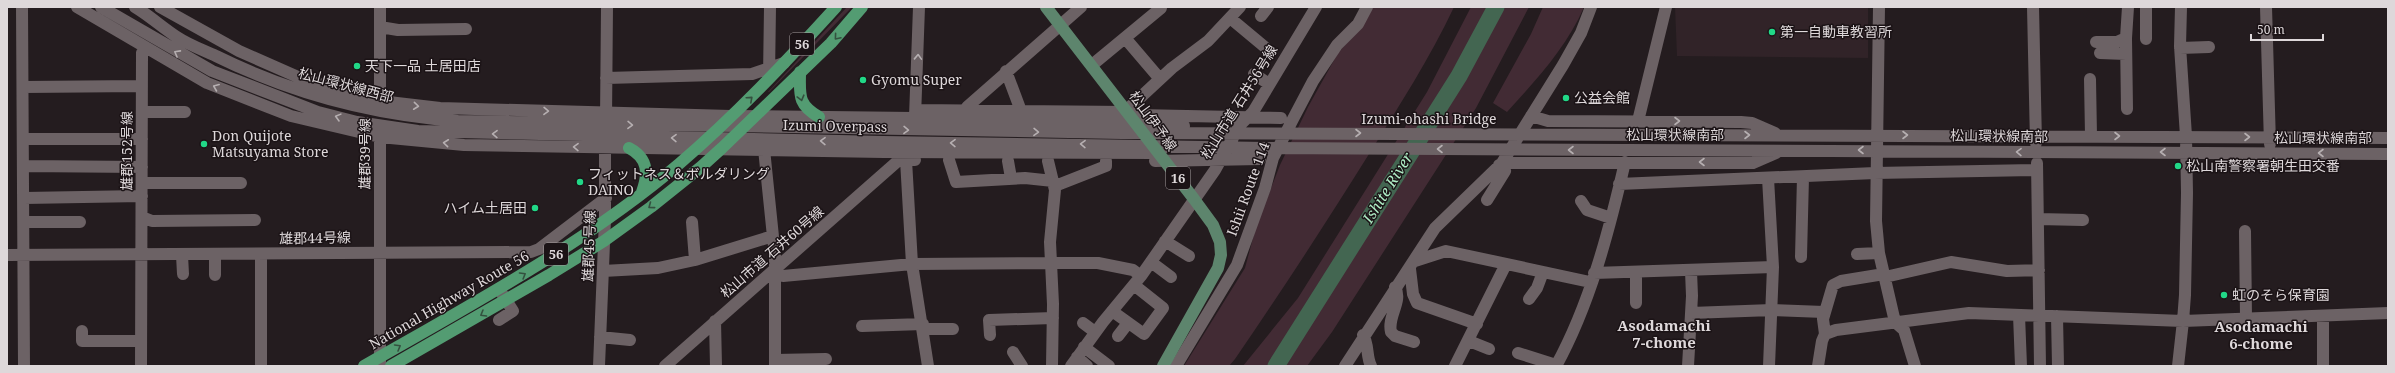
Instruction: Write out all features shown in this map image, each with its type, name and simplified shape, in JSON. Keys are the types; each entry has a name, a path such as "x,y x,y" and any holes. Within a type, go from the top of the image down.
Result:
{"highway":[{"name":"National Highway Route 56","path":"364,366 381,361 548,260 642,192 698,147 731,116 769,75 786,62 836,7"},
{"name":"National Highway Route 56","path":"391,366 507,300 604,241 680,184 722,148 831,43 862,7"},
{"path":"800,72 800,99 806,109 818,117"},
{"path":"629,148 637,152 645,164 647,173 642,192"}],"main road":[{"name":"松山伊予線","path":"1046,7 1092,65 1162,160 1194,199 1213,225 1220,242 1218,268 1164,366"}],"street":[{"path":"22,7 24,366"},
{"path":"77,7 144,48 208,83 291,116 319,122 464,145 629,148 698,147 1049,157 1244,151 1266,148"},
{"path":"101,7 143,33 212,71 241,89 319,122"},
{"path":"108,26 120,7"},
{"path":"135,7 152,17 251,66 292,81 337,92"},
{"path":"160,7 239,51 337,92 380,107 731,116 818,117 967,111 1021,111 1127,112 1138,115 1281,118"},
{"name":"雄郡39号線","path":"380,7 381,361"},
{"name":"雄郡45号線","path":"598,366 606,219 605,147 607,7"},
{"path":"756,72 769,75 770,7"},
{"path":"915,114 919,7"},
{"path":"967,111 967,107 1006,71 1081,7"},
{"path":"1127,112 1131,106 1172,68 1208,41 1240,7"},
{"name":"松山市道 石井56号線","path":"1078,357 1095,332 1137,281 1166,241 1221,159 1240,125 1250,117 1316,7"},
{"name":"Ishii Route 114","path":"1176,366 1237,265 1265,188 1273,158 1293,119 1321,69 1338,45 1358,24 1367,7"},
{"path":"1345,366 1363,335 1412,265 1435,228 1500,164 1581,33 1591,7"},
{"path":"1638,121 1666,7"},
{"path":"1879,7 1877,150 1875,173 1876,221 1879,253 1895,322 1904,330 1915,366"},
{"path":"2033,7 2040,366"},
{"path":"2126,109 2126,38 2128,7"},
{"path":"2146,7 2146,39"},
{"path":"2178,366 2185,295 2186,136 2180,48 2181,7"},
{"path":"2266,7 2270,153"},
{"path":"1092,65 1161,8"},
{"name":"松山環状線西部","path":"152,17 178,37 248,72 330,99 380,107 420,119 548,129"},
{"path":"1230,18 1266,48"},
{"path":"380,28 398,30 436,26 466,29"},
{"path":"1125,38 1160,80"},
{"path":"2126,38 2098,48 2126,54"},
{"path":"2180,48 2209,47"},
{"name":"雄郡152号線","path":"141,366 142,86 144,48"},
{"path":"606,78 666,78 677,76 752,74 756,72 770,56"},
{"name":"松山環状線西部","path":"212,71 318,112 357,122 380,131 548,129"},
{"path":"1006,71 1021,111"},
{"path":"1254,74 1269,84"},
{"path":"2090,79 2091,136"},
{"path":"23,86 142,86"},
{"path":"142,112 185,112"},
{"path":"1062,112 1062,161"},
{"name":"Izumi-ohashi Bridge","path":"915,114 921,120 1122,121 1221,127 1248,133"},
{"path":"1531,116 1548,121 1752,123 1779,135"},
{"path":"1524,162 1548,121"},
{"name":"Izumi Overpass","path":"548,129 1122,139"},
{"name":"Izumi-ohashi Bridge","path":"1122,139 1248,133 1610,134"},
{"name":"松山環状線南部","path":"1610,134 2388,138"},
{"path":"23,139 142,139"},
{"path":"1122,139 1266,148"},
{"name":"松山環状線南部","path":"1266,148 1780,151 1877,150 2388,154"},
{"path":"764,149 775,256 773,272 775,363 826,359"},
{"path":"1500,164 1524,162 1753,163 1780,151"},
{"path":"1049,157 1054,183 1050,263 1053,318 1052,366"},
{"path":"928,366 923,326 912,264 903,160 1008,161 1049,157 1062,161 1260,159"},
{"name":"松山市道 石井60号線","path":"670,364 715,321 903,160"},
{"path":"948,160 956,182 1012,178 1054,183 1098,171 1106,166 1106,161"},
{"path":"1008,161 1012,178"},
{"path":"1518,353 1556,365 1567,345 1592,278 1611,218 1625,162"},
{"path":"1487,200 1505,171 1500,164"},
{"path":"23,166 142,167"},
{"path":"1620,184 1875,173 2037,170"},
{"path":"1801,257 1803,177"},
{"path":"1768,178 1773,268 1769,366"},
{"path":"142,183 192,180 241,182"},
{"path":"24,198 142,196"},
{"name":"雄郡44号線","path":"7,255 531,252 539,249 606,198"},
{"path":"1581,201 1587,210 1611,218"},
{"path":"142,217 152,221 255,220"},
{"path":"2038,219 2083,220"},
{"path":"24,222 80,222"},
{"path":"692,222 695,260"},
{"path":"1435,228 1438,242 1446,251"},
{"path":"2245,231 2246,317"},
{"path":"604,271 658,268 695,260 773,236"},
{"path":"1166,241 1189,256"},
{"path":"1412,265 1446,251 1543,272 1592,278 1636,273 1773,268"},
{"path":"1857,254 1879,253"},
{"path":"215,254 216,275"},
{"path":"261,254 261,366"},
{"path":"182,255 183,274"},
{"path":"1151,262 1171,277"},
{"path":"1818,366 1822,341 1825,334 1823,327 1824,312 1833,285 1841,281 1884,275 1951,262 2007,270 2039,270"},
{"path":"773,272 783,276 912,264 1098,264 1133,270 1137,281 1163,308 1144,334 1112,311"},
{"path":"1455,366 1469,341 1506,264"},
{"path":"1412,265 1413,294 1417,303 1477,324"},
{"path":"1688,366 1691,313 1691,271"},
{"path":"1529,299 1537,288 1543,272"},
{"path":"1636,273 1636,303"},
{"path":"1396,287 1398,296 1390,319 1390,332 1395,336 1414,342"},
{"path":"499,320 513,311 500,289"},
{"path":"1691,313 1772,310 1824,312"},
{"path":"1825,334 1836,330 1969,313 2183,321 2246,317 2388,313"},
{"path":"2020,315 2021,366"},
{"path":"2057,316 2058,366"},
{"path":"2323,316 2323,366"},
{"path":"990,335 989,320 1053,318"},
{"path":"715,321 716,366"},
{"path":"1083,323 1095,332"},
{"path":"1118,336 1128,323"},
{"path":"862,326 923,326 954,329"},
{"path":"82,331 82,341 141,341"},
{"path":"1363,335 1366,339 1368,359 1371,366"},
{"path":"600,338 630,340"},
{"path":"1469,341 1489,349"},
{"path":"1013,352 1022,366"},
{"path":"1078,357 1087,366"},
{"path":"1078,357 1109,366"}],"shaded area":[{"path":"847,7 852,7 768,92"},
{"path":"1373,7 1454,7 1445,26 1392,118 1303,257 1235,359 1229,366 1184,366 1245,268 1256,227 1280,165 1308,107 1338,53 1365,22"},
{"path":"1471,7 1529,7 1476,108 1332,332 1307,366 1243,366 1298,298 1427,92"},
{"path":"1543,7 1584,7 1569,36 1560,49 1540,75 1507,112 1493,103 1531,34"},
{"name":"第一自動車教習所","path":"1675,7 1868,7 1868,58 1677,56"}],"waterway":[{"name":"Ishite River","path":"1276,366 1459,76 1496,7"}],"place":[{"name":"第一自動車教習所","path":"1772,32"},
{"name":"天下一品 土居田店","path":"357,66"},
{"name":"Gyomu Super","path":"863,80"},
{"name":"公益会館","path":"1566,98"},
{"name":"Don Quijote Matsuyama Store","path":"204,144"},
{"name":"松山南警察署朝生田交番","path":"2178,166"},
{"name":"フィットネス＆ボルダリング DAINO","path":"580,182"},
{"name":"ハイム土居田","path":"535,208"},
{"name":"虹のそら保育園","path":"2224,295"}],"district":[{"name":"Asodamachi 7-chome","path":"1664,334"},
{"name":"Asodamachi 6-chome","path":"2261,336"}]}
